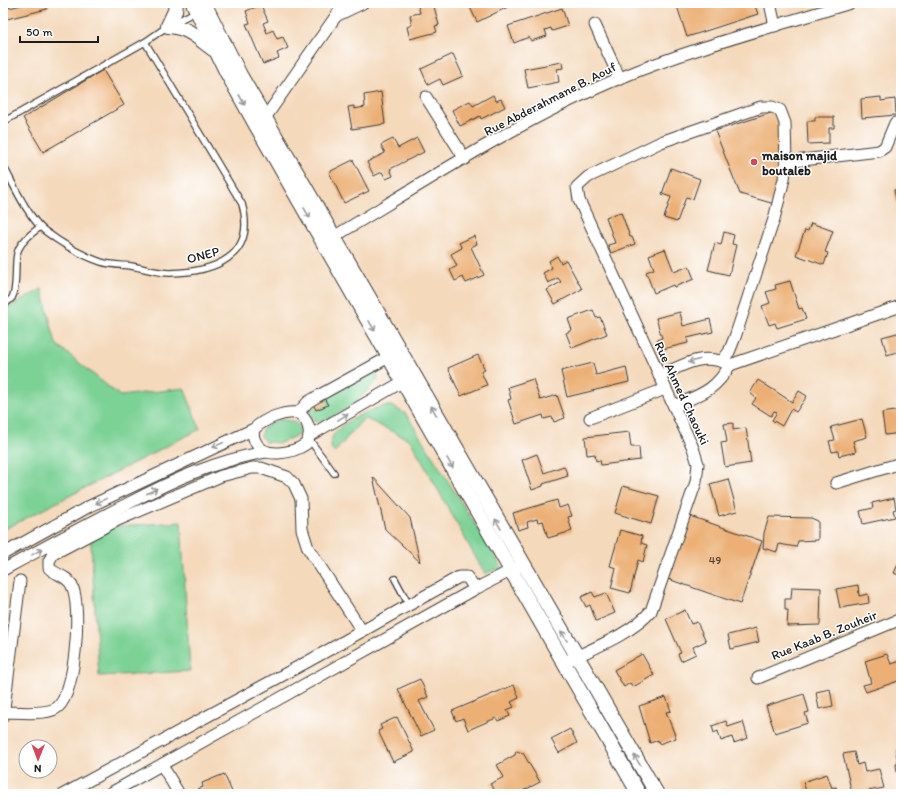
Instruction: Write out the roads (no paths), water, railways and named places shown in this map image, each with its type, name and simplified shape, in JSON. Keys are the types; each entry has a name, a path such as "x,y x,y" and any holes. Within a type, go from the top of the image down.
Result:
{"street":[{"path":"176,3 175,11 168,26 190,31 217,51"},
{"path":"261,122 346,3"},
{"path":"337,15 363,3"},
{"path":"770,3 775,26"},
{"name":"Rue Abderahmane B. Aouf","path":"329,240 465,159 565,104 620,78 683,55 850,3"},
{"path":"200,6 240,75 261,122"},
{"path":"200,6 217,51 261,122 517,568 563,663 639,794"},
{"path":"596,25 620,78"},
{"path":"426,97 465,159"},
{"name":"Rue Ahmed Chaouki","path":"563,663 628,629 647,615 654,604 694,488 698,471 695,454 583,208 577,194 577,187 588,177 661,142 761,108 774,107 780,110 782,114 785,123 786,162"},
{"path":"674,406 713,388 723,377 729,352 774,220 783,185 786,162 882,150 885,147 895,123"},
{"path":"659,376 700,360 715,358 726,363 901,306"},
{"path":"3,554 88,507 254,429 262,423 282,414 298,413 308,402 395,354"},
{"path":"3,570 94,520 193,472 252,454 296,449 305,445 309,438 409,378"},
{"path":"590,418 665,389"},
{"path":"298,413 308,423 309,438"},
{"path":"254,429 253,434 256,443 266,452"},
{"path":"836,483 901,463"},
{"path":"4,712 48,711 56,709 64,699 71,677 76,633 76,595 72,585 62,576 49,568 49,561 53,554 118,520 188,492 221,476 252,468 262,468 279,473 287,477 294,484 300,499 302,529 308,548 362,631"},
{"path":"109,794 475,589 517,568"},
{"path":"517,568 576,656 656,794"},
{"path":"64,794 461,576 467,577 475,589"},
{"path":"3,716 20,581"},
{"name":"Rue Kaab B. Zouheir","path":"758,678 901,619"},
{"path":"162,765 179,794"}],"lane":[{"path":"3,122 145,42 200,6"},
{"name":"ONEP","path":"3,165 18,194 40,226 76,252 92,259 104,263 160,272 184,271 212,266 227,261 238,249 245,231 245,216 242,204 145,42"},
{"path":"3,306 12,298 14,293 17,250 25,238 40,226"},
{"path":"309,438 334,473"},
{"path":"395,579 409,605"}],"place":[{"name":"maison majid boutaleb","path":"754,162"}]}
